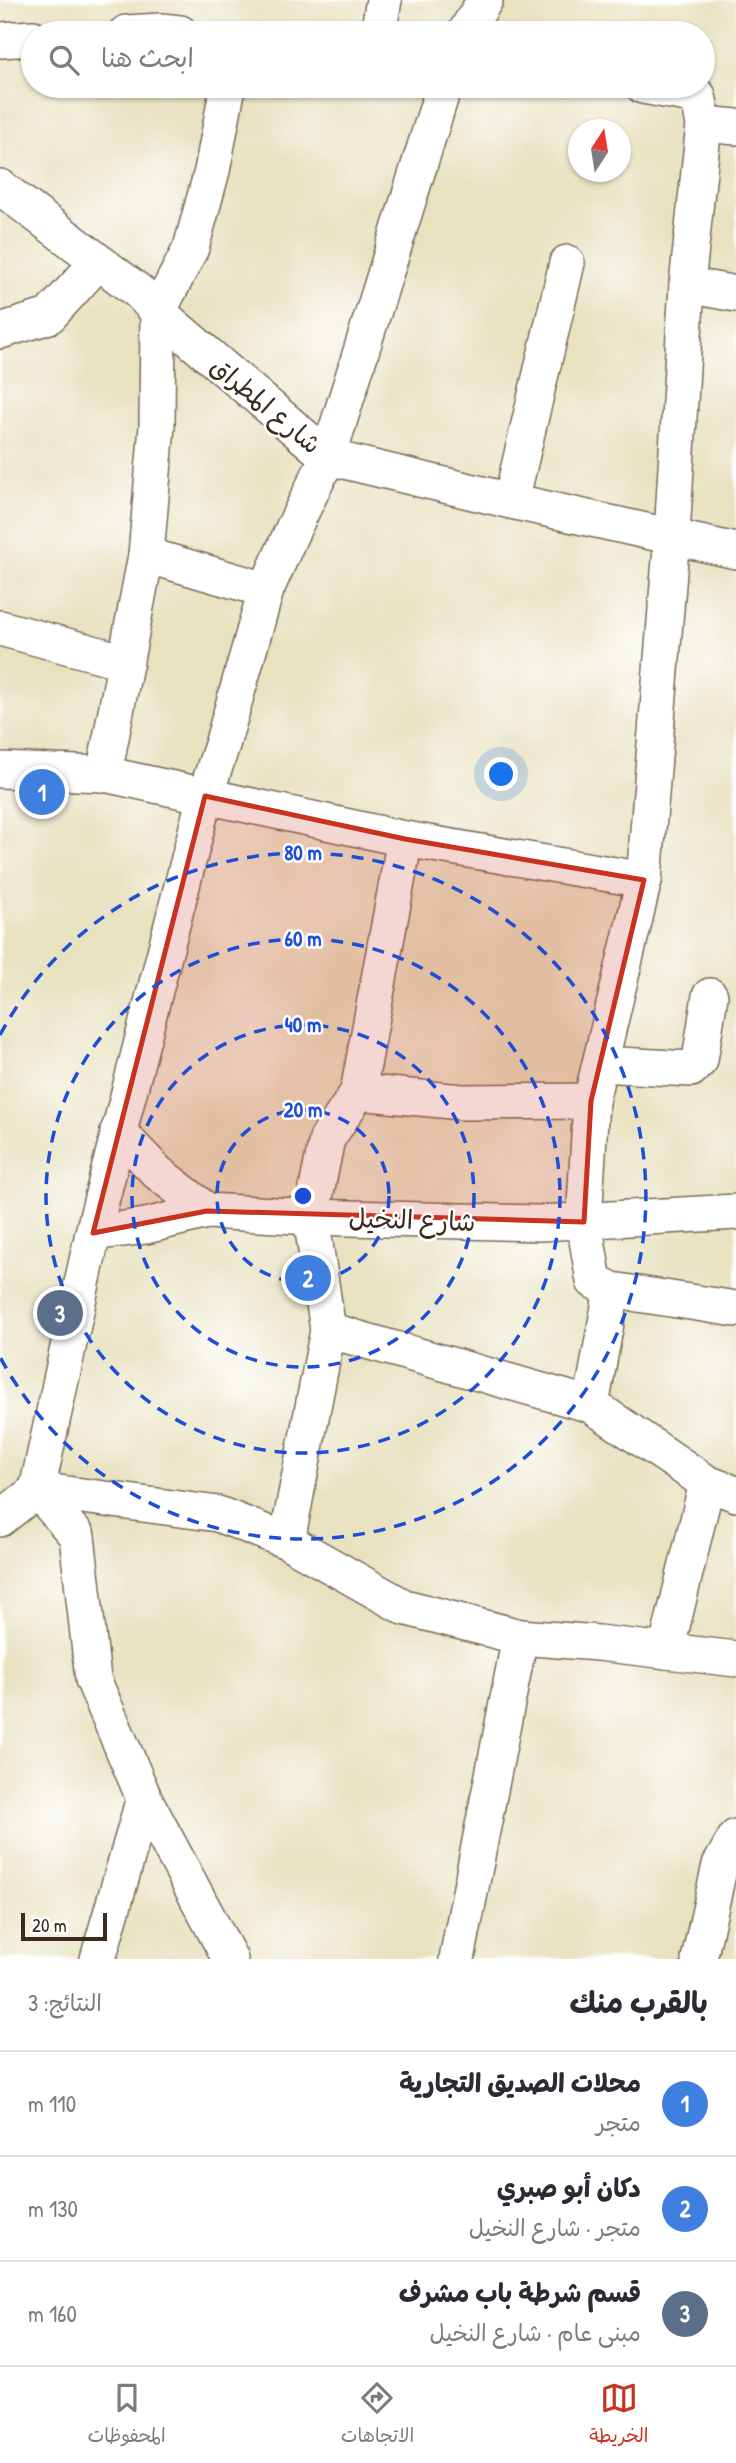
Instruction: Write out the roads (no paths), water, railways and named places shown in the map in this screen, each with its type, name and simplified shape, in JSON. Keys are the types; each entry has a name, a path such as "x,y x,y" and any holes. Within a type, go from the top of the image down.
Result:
{"street":[{"path":"380,21 384,0"},
{"path":"472,21 485,0"},
{"path":"0,40 21,39"},
{"path":"104,775 146,555 158,426 158,313 191,248 212,172 226,98"},
{"name":"شارع المطراق","path":"0,187 139,292 158,313 328,457 440,98"},
{"path":"699,98 720,126 687,285 672,535 644,880 591,1101 584,1222 594,1281 612,1290 736,1310"},
{"path":"0,331 49,317 98,262"},
{"path":"511,501 568,262"},
{"path":"687,285 736,294"},
{"path":"0,1519 37,1490 93,1233 205,796 266,590 328,457 736,551"},
{"path":"146,555 266,590"},
{"path":"0,628 126,662"},
{"path":"0,770 104,775 405,839 644,880"},
{"path":"287,1541 328,1330 311,1217 327,1139 358,1092 405,839"},
{"path":"600,1064 691,1069 700,1060 710,996"},
{"path":"358,1092 462,1102 591,1101"},
{"path":"118,1131 157,1172 207,1211"},
{"name":"شارع النخيل","path":"93,1233 146,1226 207,1211 311,1217 540,1223 736,1212"},
{"path":"591,1405 612,1290"},
{"path":"328,1330 591,1405 722,1489 666,1651"},
{"path":"37,1490 218,1514 287,1541 404,1607 520,1637 736,1659"},
{"path":"37,1490 77,1536 93,1679 144,1798 230,1959"},
{"path":"457,1959 520,1637"},
{"path":"98,1959 144,1798"},
{"path":"699,1959 720,1865 736,1837"}],"place":[{"name":"محلات الصديق التجارية","path":"42,792"},
{"name":"دكان أبو صبري","path":"308,1278"},
{"name":"قسم شرطة باب مشرف","path":"60,1313"}]}
